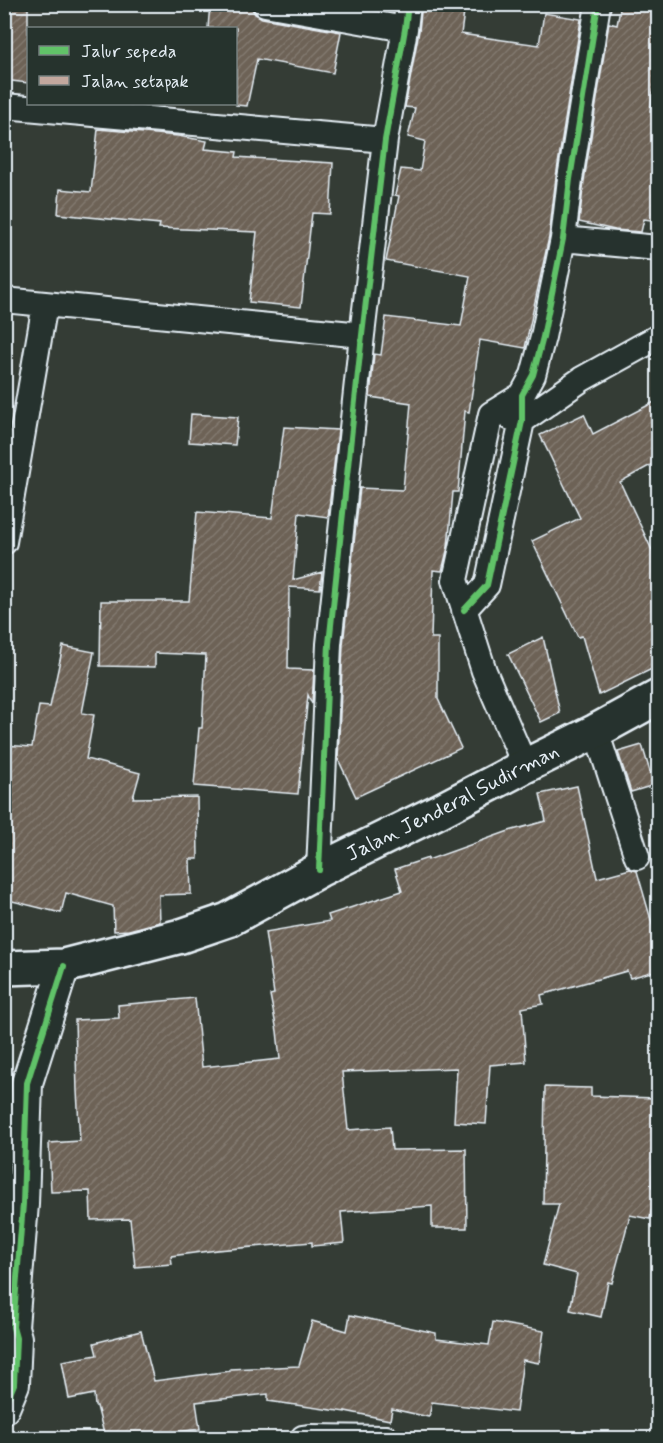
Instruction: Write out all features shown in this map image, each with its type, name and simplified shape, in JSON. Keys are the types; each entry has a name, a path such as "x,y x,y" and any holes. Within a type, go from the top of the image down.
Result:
{"main road":[{"name":"Jalan Jenderal Sudirman","path":"4,968 64,966 181,936 228,920 319,870 596,731 658,697"}],"street":[{"path":"265,4 405,29"},
{"path":"319,870 329,644 385,140 408,4"},
{"path":"464,610 487,585 522,421 522,395 533,375 543,338 563,239 570,179 598,4"},
{"path":"4,106 385,140"},
{"path":"563,239 658,248"},
{"path":"4,300 362,335"},
{"path":"4,542 45,304"},
{"path":"491,414 522,421 582,379 658,337"},
{"path":"522,395 491,414 455,580 484,671 525,766"},
{"path":"596,731 637,857"},
{"path":"9,1396 14,1205 27,1083 64,966"},
{"path":"303,1438 386,1438"}],"building":[{"path":"4,4 28,7 27,83 4,80"},
{"path":"210,4 251,4 255,14 262,18 341,32 333,73 257,59 247,106 236,105 237,27 208,27"},
{"path":"422,4 465,4 461,34 539,45 544,13 581,19 549,237 525,348 480,340 469,412 465,411 458,492 453,492 448,547 442,571 433,570 431,638 438,638 438,699 461,748 356,797 338,759 343,645 360,488 403,490 411,403 370,397 374,354 381,355 386,317 461,326 470,276 386,261 399,196 395,195 401,169 420,171 425,141 408,137 415,108 405,107"},
{"path":"621,4 658,4 658,64 650,111 658,112 658,221 644,219 641,232 615,230 579,222 609,23 617,25"},
{"path":"98,129 207,141 205,149 237,152 236,157 333,163 330,214 312,213 301,307 249,302 257,232 159,228 160,224 58,214 60,189 91,192"},
{"path":"658,400 658,461 620,482 658,563 658,666 599,695 582,636 578,637 532,541 580,518 540,435 584,414 593,434"},
{"path":"191,414 238,417 235,445 189,442"},
{"path":"284,427 338,430 328,517 299,513 293,580 322,572 320,589 289,587 288,669 314,670 312,704 308,695 298,794 194,786 199,728 202,728 206,655 155,653 155,667 100,666 101,601 189,601 197,512 272,518"},
{"path":"543,637 560,713 541,722 508,654"},
{"path":"63,646 94,652 82,713 94,715 86,759 140,773 133,798 197,797 198,859 190,859 191,894 159,895 160,922 129,930 114,931 113,906 66,893 61,913 4,899 4,745 32,747 39,706 50,707"},
{"path":"642,745 654,785 631,792 618,752"},
{"path":"577,786 597,878 630,869 637,871 658,944 658,970 630,978 627,971 541,995 543,1004 522,1008 526,1062 490,1065 486,1124 454,1122 457,1068 342,1072 348,1130 390,1127 392,1150 466,1149 467,1228 432,1228 432,1206 341,1212 344,1243 312,1246 312,1242 217,1250 171,1256 172,1264 135,1267 130,1219 91,1220 90,1191 51,1192 49,1143 80,1141 75,1020 119,1018 118,1005 195,998 202,1067 280,1059 270,995 274,994 265,932 330,921 328,915 402,891 395,869 546,821 540,794"},
{"path":"545,1087 591,1088 591,1096 656,1098 652,1187 655,1187 650,1219 630,1215 612,1283 608,1282 601,1317 570,1310 577,1274 543,1265 559,1204 543,1204"},
{"path":"350,1315 436,1333 436,1339 489,1345 493,1322 544,1331 539,1363 523,1360 516,1412 432,1402 429,1417 392,1409 390,1420 345,1411 268,1401 268,1394 196,1402 200,1429 133,1438 105,1438 97,1406 95,1406 94,1394 69,1399 62,1361 97,1355 94,1343 141,1331 154,1381 230,1371 230,1369 299,1366 312,1321 347,1331"}],"marked path":[{"path":"303,1438 386,1438"}],"cycle path":[{"path":"319,870 329,644 385,140 408,4"},
{"path":"464,610 487,585 522,421 522,395 533,375 543,337 563,239 570,179 598,4"},
{"path":"4,1408 14,1384 16,1338 13,1327 23,1204 27,1083 64,966"}]}
